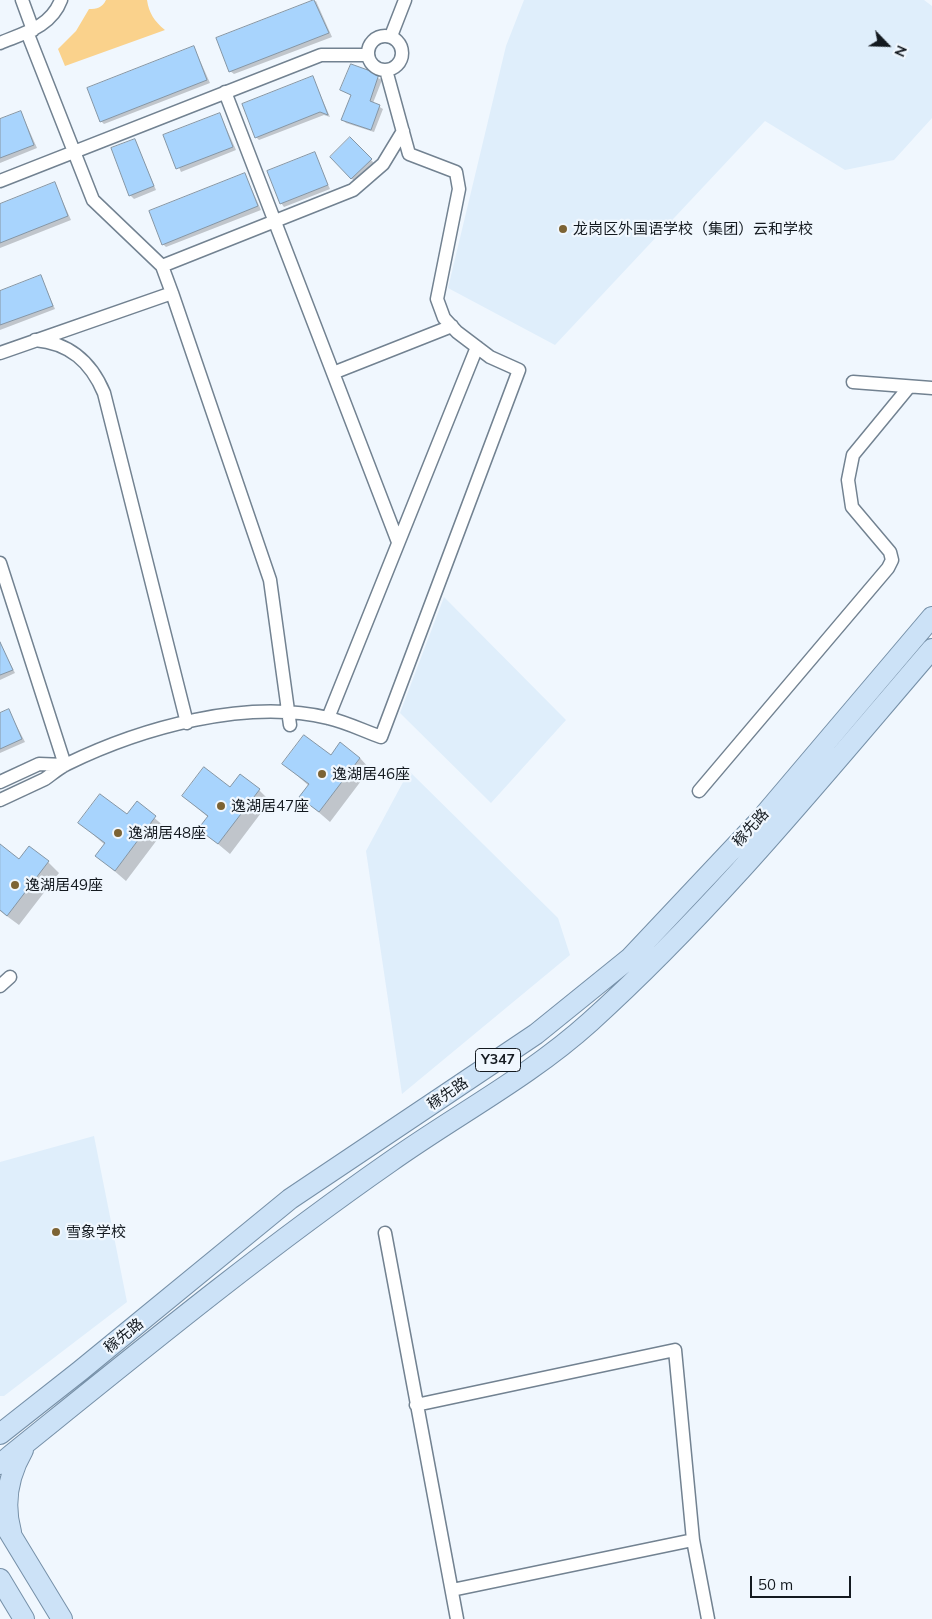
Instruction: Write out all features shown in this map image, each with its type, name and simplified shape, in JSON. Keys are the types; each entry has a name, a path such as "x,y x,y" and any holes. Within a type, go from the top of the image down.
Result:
{"main road":[{"name":"稼先路","path":"0,1434 290,1199 536,1034 630,958 760,820 932,617"},
{"name":"稼先路","path":"0,1464 216,1290 391,1161 505,1088 588,1023 755,855 932,649"},
{"path":"0,1420 27,1413"},
{"path":"12,1536 7,1511 8,1485 17,1460 31,1439"},
{"path":"0,1517 62,1619"},
{"path":"0,1579 24,1619"}],"street":[{"path":"22,0 30,31 93,200 162,266 172,293 270,580 290,725"},
{"path":"0,43 30,31 50,19 61,0"},
{"path":"390,36 405,0"},
{"path":"390,36 400,44 402,54 397,65 386,70 374,66 368,55 370,44 374,40 379,37 390,36"},
{"path":"0,181 321,55 368,55"},
{"path":"0,800 45,778 65,765 136,736 187,723 237,714 288,712 328,718 381,737 519,370 490,357 444,318 437,299 460,188 456,172 409,154 386,70"},
{"path":"225,92 398,542"},
{"path":"162,266 341,195 364,183 383,164 403,131"},
{"path":"0,352 172,293"},
{"path":"333,373 452,326"},
{"path":"35,340 50,342 78,355 94,372 104,393 187,723"},
{"path":"328,718 477,347"},
{"path":"854,382 932,388"},
{"path":"699,791 888,568 892,560 890,552 871,532 852,507 848,480 853,455 910,387"},
{"path":"0,563 65,765"},
{"path":"0,782 39,764 65,765"},
{"path":"0,986 10,977"},
{"path":"386,1234 416,1404 458,1619"},
{"path":"416,1404 675,1350 693,1540 708,1619"},
{"path":"452,1590 693,1540"}],"shaded area":[{"path":"106,0 147,0 153,16 165,30 65,66 58,49 76,31 89,9 99,8"},
{"name":"龙岗区外国语学校（集团）云和学校","path":"524,0 924,0 932,6 932,118 894,160 845,170 765,121 555,345 448,288 506,46"},
{"path":"444,597 566,720 491,803 400,713"},
{"path":"409,771 558,918 570,955 402,1094 366,851"},
{"name":"雪象学校","path":"94,1136 127,1302 4,1396 0,1396 0,1162"}],"building":[{"path":"314,0 329,33 229,72 216,38"},
{"path":"194,46 207,80 100,122 87,88"},
{"path":"351,64 379,74 370,101 380,105 371,130 341,120 351,95 340,90"},
{"path":"313,76 328,115 320,112 255,138 242,104"},
{"path":"21,111 34,145 0,158 0,119"},
{"path":"220,113 233,147 176,169 163,135"},
{"path":"350,137 372,159 351,179 330,157"},
{"path":"135,139 154,186 129,196 111,148"},
{"path":"315,152 328,185 280,204 267,171"},
{"path":"245,173 258,206 162,245 149,211"},
{"path":"55,182 68,216 0,243 0,204"},
{"path":"41,275 53,306 0,325 0,291"},
{"path":"0,642 13,670 0,675"},
{"path":"9,709 22,739 0,749 0,713"},
{"name":"逸湖居46座","path":"304,735 331,755 340,742 360,758 319,812 299,797 309,784 282,764"},
{"name":"逸湖居47座","path":"204,767 230,787 240,774 260,789 218,844 198,829 208,816 182,796"},
{"name":"逸湖居48座","path":"100,794 127,814 137,801 156,816 115,871 95,856 105,843 78,823"},
{"name":"逸湖居49座","path":"0,844 19,859 29,846 49,861 7,916 0,910"}],"place":[{"name":"龙岗区外国语学校（集团）云和学校","path":"563,229"},
{"name":"逸湖居46座","path":"322,774"},
{"name":"逸湖居47座","path":"221,806"},
{"name":"逸湖居48座","path":"118,833"},
{"name":"逸湖居49座","path":"15,885"},
{"name":"雪象学校","path":"56,1232"}]}
